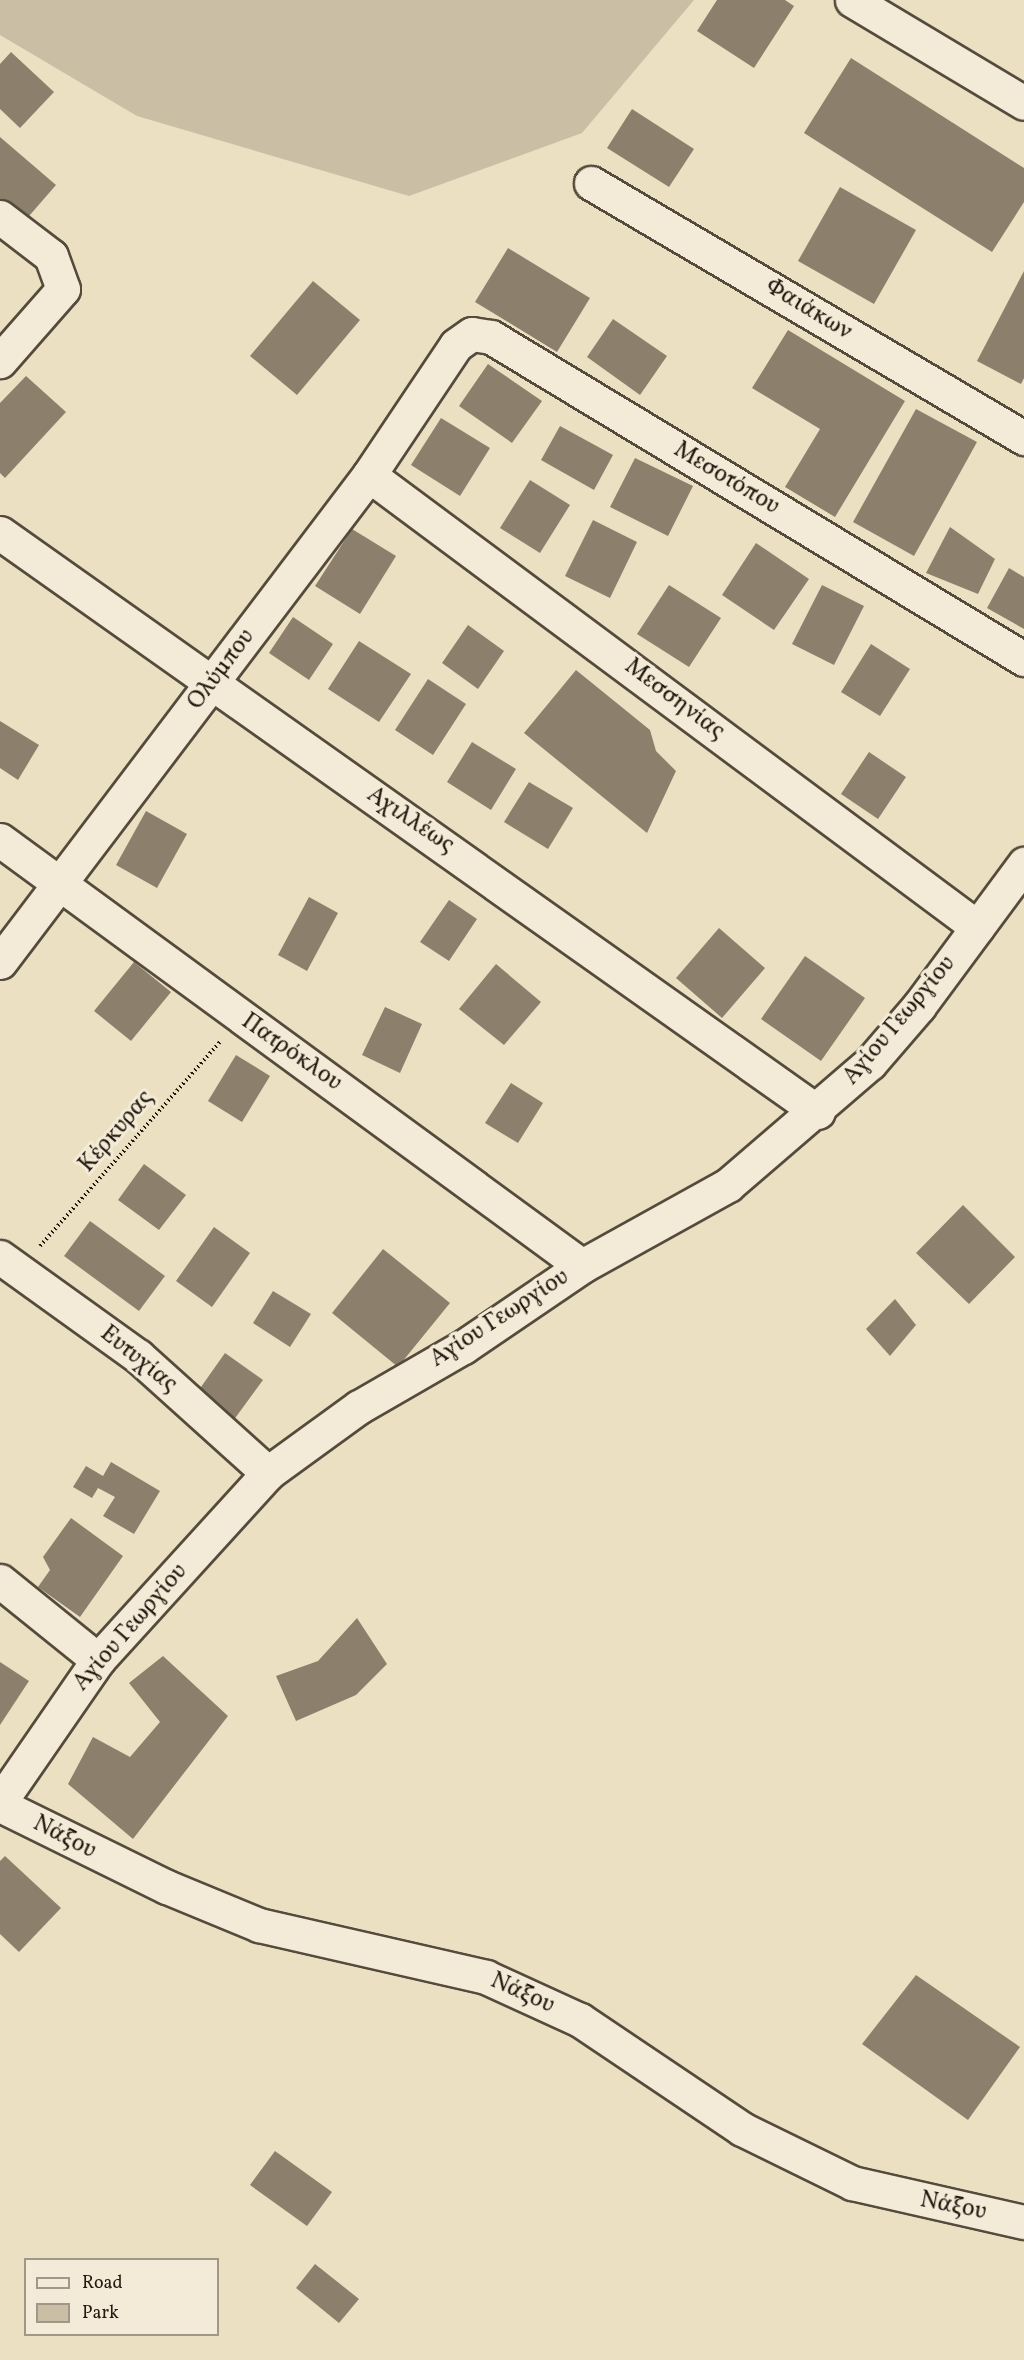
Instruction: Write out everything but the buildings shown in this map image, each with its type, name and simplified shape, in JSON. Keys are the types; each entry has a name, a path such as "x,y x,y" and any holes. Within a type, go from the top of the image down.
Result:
{"street":[{"path":"852,0 1024,103"},
{"name":"Φαιάκων","path":"591,183 1024,438"},
{"path":"0,217 51,256 63,289 0,361"},
{"name":"Μεσοτόπου","path":"436,372 463,338 491,337 1024,659"},
{"name":"Ολύμπου","path":"0,962 369,475 436,372"},
{"name":"Μεσσηνίας","path":"369,475 977,927"},
{"name":"Αχιλλέως","path":"0,533 211,684 509,888 818,1112"},
{"name":"Πατρόκλου","path":"0,840 582,1266"},
{"name":"Αγίου Γεωργίου","path":"0,1803 98,1660 268,1473 358,1407 463,1347 582,1266 729,1185 818,1112 919,1006 1024,864"},
{"name":"Ευτυχίας","path":"10,1263 138,1356 268,1473"},
{"path":"0,1581 98,1660"},
{"name":"Νάξου","path":"0,1803 116,1864 259,1925 486,1977 580,2020 742,2129 852,2183 1024,2222"}],"path":[{"name":"Κέρκυρας","path":"10,1263 241,1018"}],"green space":[{"path":"0,0 694,0 582,133 409,196 137,116 0,35"}]}
